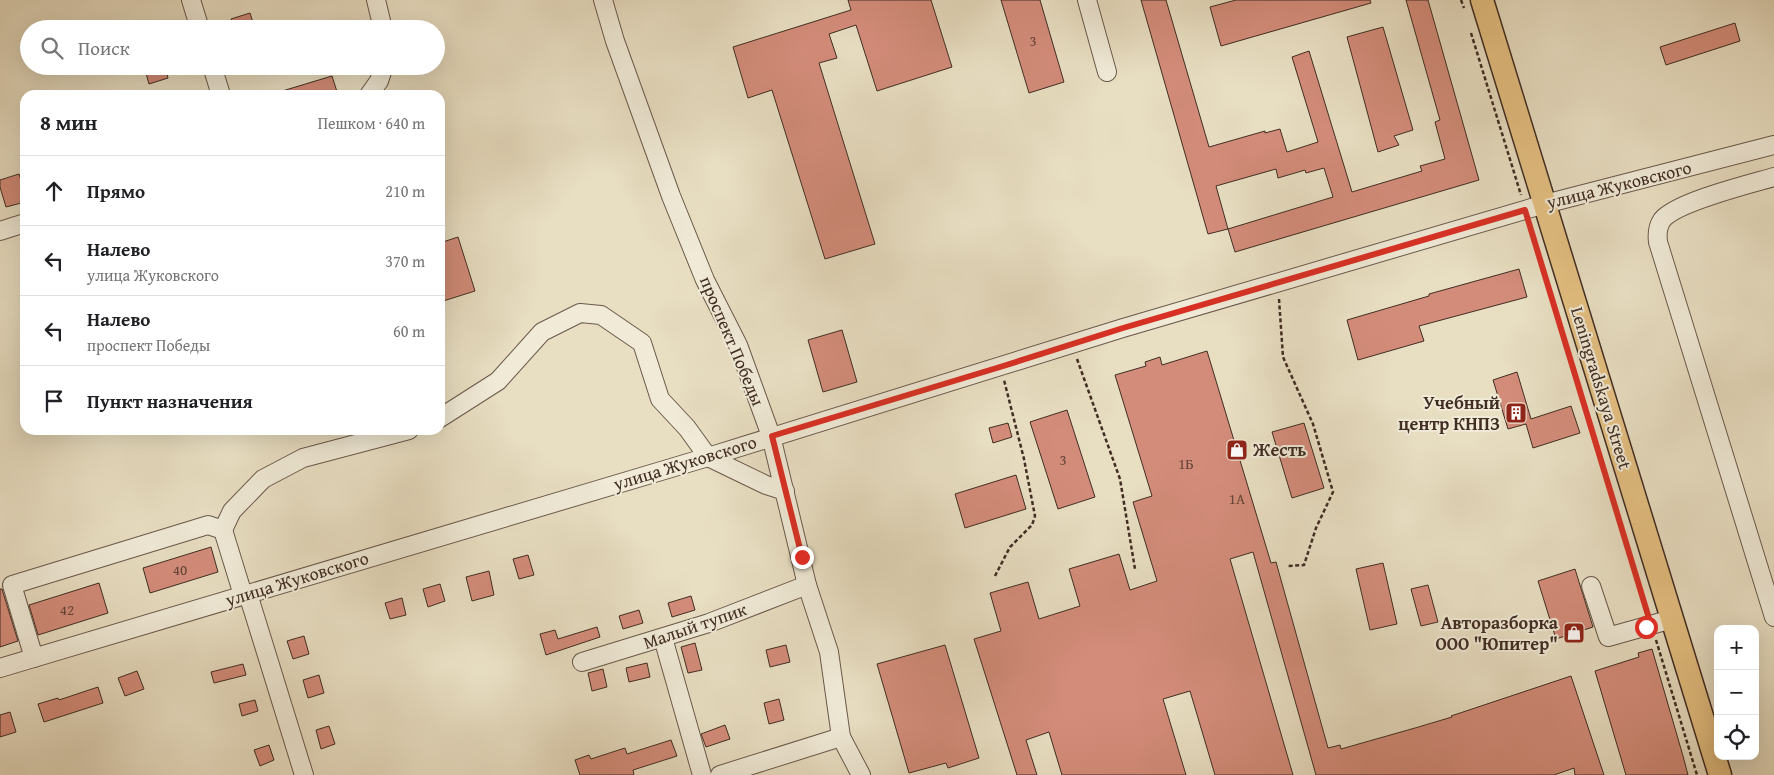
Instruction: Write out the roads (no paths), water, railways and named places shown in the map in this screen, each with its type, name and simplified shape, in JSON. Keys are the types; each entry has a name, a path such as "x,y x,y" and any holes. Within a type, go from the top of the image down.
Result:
{"main road":[{"name":"Leningradskaya Street","path":"1473,5 1662,622 1720,775"}],"street":[{"path":"192,0 198,20"},
{"path":"376,0 382,20"},
{"name":"проспект Победы","path":"603,0 615,41 671,196 705,280 738,345 772,436 807,585 829,652 842,737 861,775"},
{"path":"1087,0 1107,72"},
{"path":"214,75 219,90"},
{"path":"372,90 381,75"},
{"name":"улица Жуковского","path":"0,668 708,457 1277,282 1535,207 1774,145"},
{"path":"1774,177 1679,207 1661,221 1657,235 1774,617"},
{"path":"0,231 20,225"},
{"path":"445,415 498,381 542,332 580,313 601,314 642,343 660,399 687,428 708,457 766,485 784,491"},
{"path":"304,775 246,594 223,530 232,511 263,478 303,458 390,435"},
{"path":"34,658 6,587 208,525 223,530"},
{"name":"Малый тупик","path":"582,662 709,623 807,585"},
{"path":"1591,586 1608,637 1662,622"},
{"path":"663,638 702,775"},
{"path":"720,775 842,737"}],"place":[{"name":"Учебный центр КНПЗ","path":"1516,413"},
{"name":"Жесть","path":"1237,450"},
{"name":"Авторазборка ООО \"Юпитер\"","path":"1574,633"}]}
